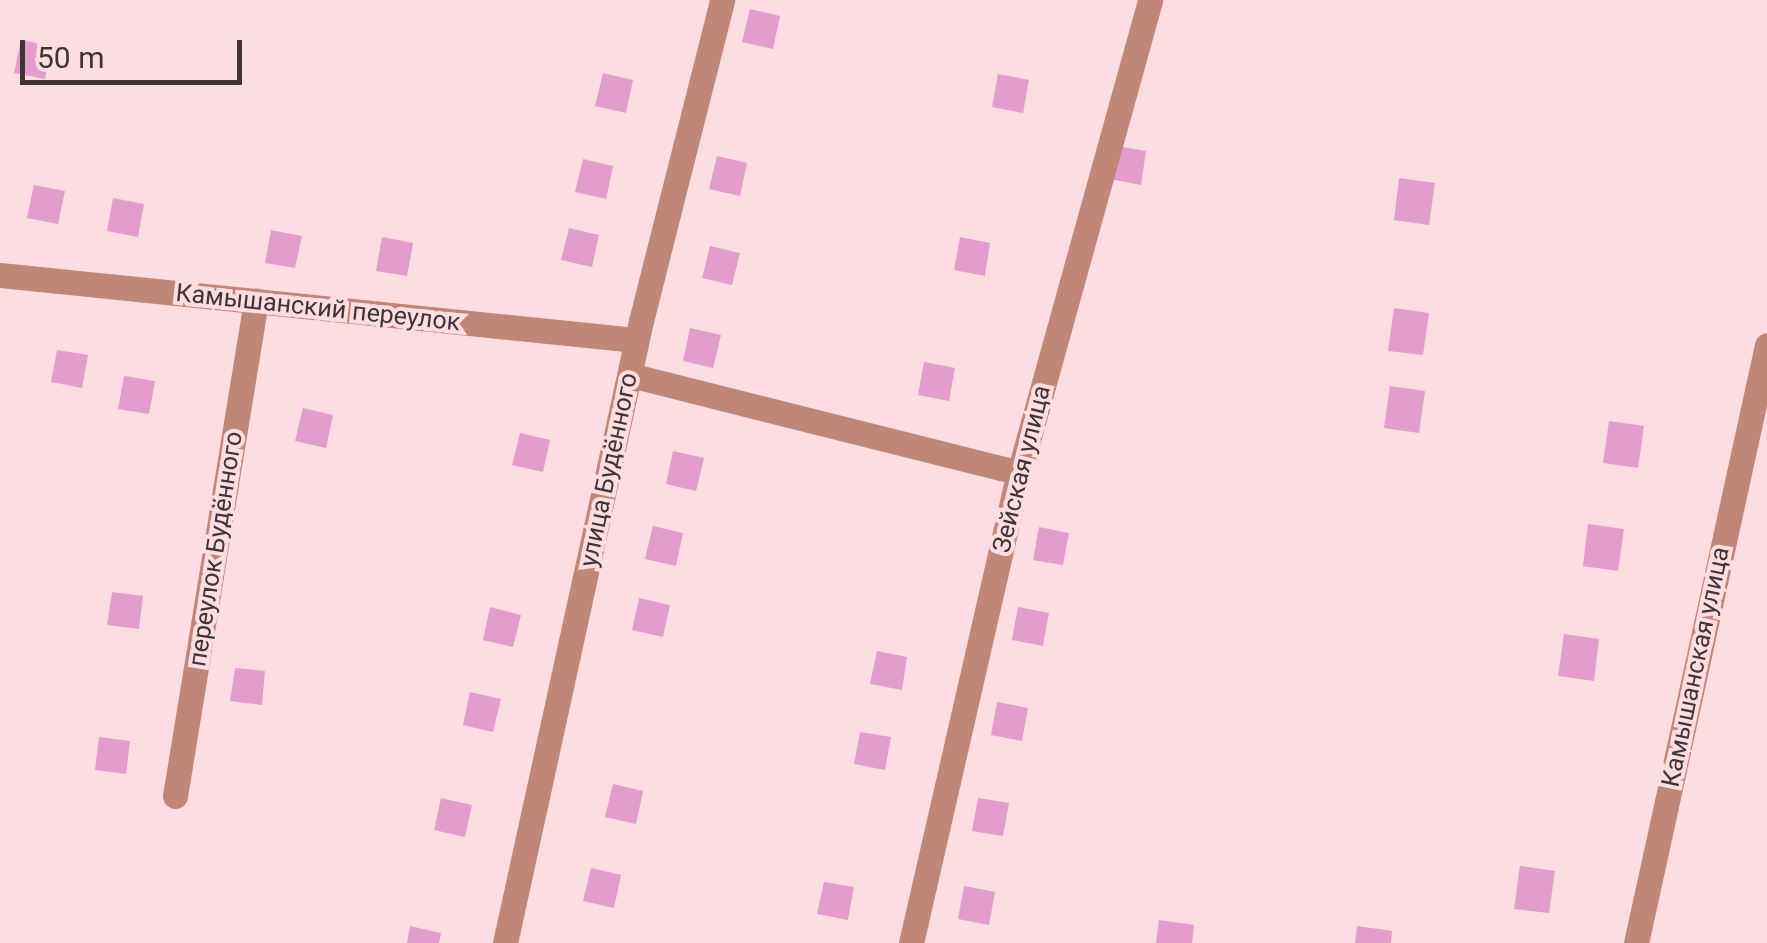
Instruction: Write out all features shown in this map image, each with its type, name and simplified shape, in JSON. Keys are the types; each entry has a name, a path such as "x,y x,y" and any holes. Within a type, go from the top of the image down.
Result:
{"street":[{"name":"улица Будённого","path":"505,943 636,340 722,0"},
{"name":"Зейская улица","path":"910,943 1018,474 1150,0"},
{"name":"Камышанский переулок","path":"0,275 636,340"},
{"name":"переулок Будённого","path":"175,796 256,302"},
{"name":"Камышанская улица","path":"1636,943 1767,344"},
{"path":"630,375 1018,474"}],"building":[{"path":"750,9 780,16 773,49 742,42"},
{"path":"21,40 51,46 45,79 14,73"},
{"path":"603,73 633,80 626,113 595,106"},
{"path":"998,74 1029,80 1023,113 992,107"},
{"path":"1116,146 1146,151 1141,185 1110,179"},
{"path":"717,156 747,163 740,196 709,189"},
{"path":"583,159 613,166 606,199 575,192"},
{"path":"1399,178 1435,183 1429,225 1394,220"},
{"path":"34,185 65,191 58,224 27,218"},
{"path":"113,198 144,204 138,237 107,231"},
{"path":"569,228 599,235 592,267 561,260"},
{"path":"271,230 302,236 295,268 265,263"},
{"path":"382,237 413,243 407,276 376,271"},
{"path":"960,237 990,243 985,276 954,270"},
{"path":"710,246 740,253 732,285 702,278"},
{"path":"1394,308 1429,313 1423,355 1388,351"},
{"path":"690,328 721,335 713,368 683,361"},
{"path":"57,350 88,355 82,388 51,382"},
{"path":"924,362 955,368 949,401 918,395"},
{"path":"124,376 155,381 149,414 118,409"},
{"path":"1390,386 1425,391 1419,433 1384,428"},
{"path":"303,408 333,415 326,448 295,441"},
{"path":"1609,421 1644,426 1638,468 1603,463"},
{"path":"520,433 550,440 543,472 512,465"},
{"path":"673,451 704,458 696,491 666,484"},
{"path":"1588,524 1624,529 1618,571 1583,566"},
{"path":"653,526 683,533 676,566 645,559"},
{"path":"1039,527 1069,533 1063,565 1033,560"},
{"path":"112,592 143,596 139,629 107,625"},
{"path":"639,598 670,605 663,637 632,630"},
{"path":"490,607 521,615 513,647 483,640"},
{"path":"1018,607 1049,613 1043,646 1012,640"},
{"path":"1564,634 1599,639 1594,681 1558,676"},
{"path":"877,651 907,657 902,690 870,684"},
{"path":"235,668 265,671 262,705 230,701"},
{"path":"470,692 501,699 493,732 463,725"},
{"path":"997,702 1028,708 1022,741 991,735"},
{"path":"860,732 891,737 885,770 854,764"},
{"path":"99,737 130,741 126,774 95,770"},
{"path":"613,784 643,791 636,824 605,817"},
{"path":"441,798 472,805 465,837 434,830"},
{"path":"978,798 1009,803 1003,836 972,831"},
{"path":"1520,866 1555,871 1549,913 1514,909"},
{"path":"591,868 621,875 614,908 583,901"},
{"path":"824,882 854,887 848,920 817,914"},
{"path":"964,886 995,892 989,925 958,919"},
{"path":"1159,920 1194,925 1192,943 1156,943"},
{"path":"410,926 441,933 439,943 407,943"},
{"path":"1357,926 1392,931 1391,943 1355,943"}]}
